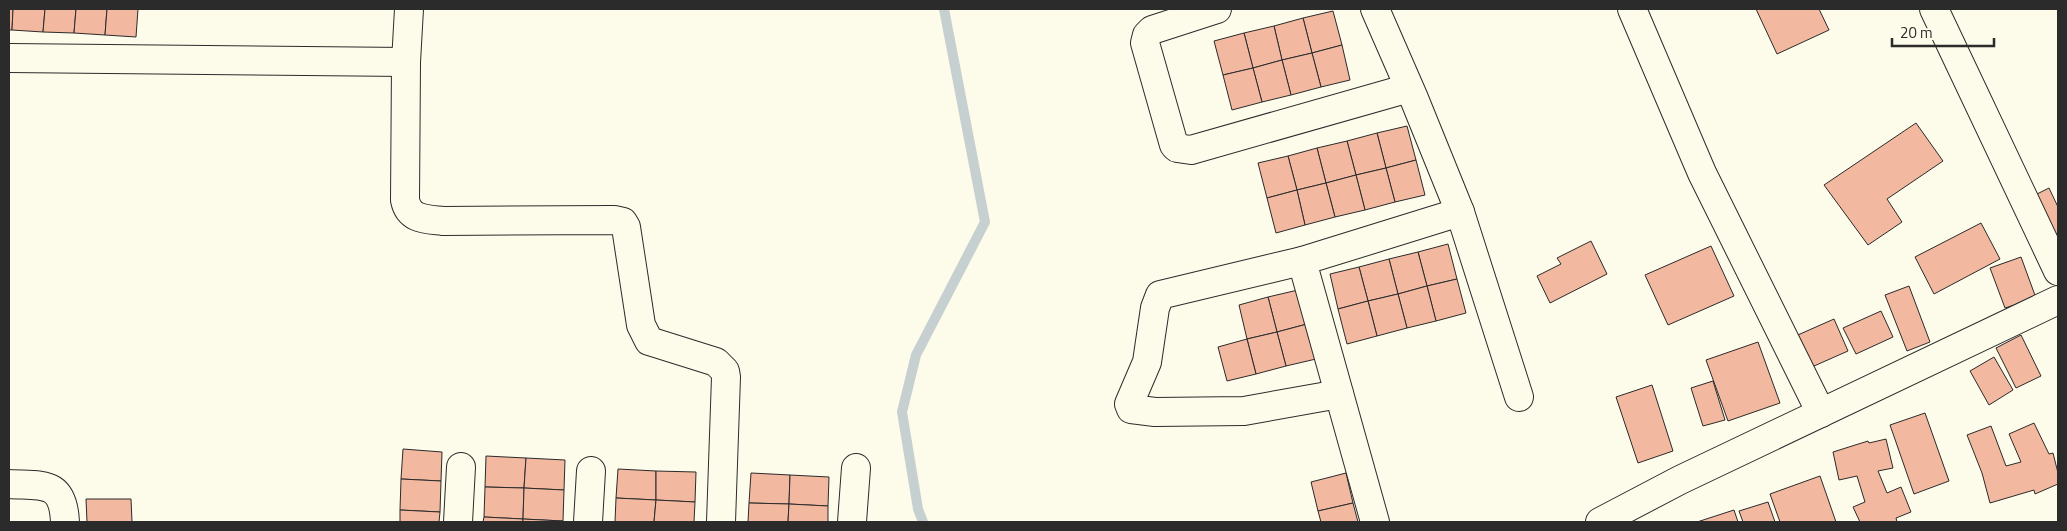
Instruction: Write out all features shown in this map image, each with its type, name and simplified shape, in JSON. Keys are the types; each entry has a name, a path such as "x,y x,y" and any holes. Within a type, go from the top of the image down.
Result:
{"street":[{"path":"409,9 406,62 405,200 408,210 411,214 426,220 443,221 614,220 623,222 626,227 641,325 646,338 716,362 725,371 720,522"},
{"path":"1217,9 1152,30 1147,35 1145,43 1174,145 1180,150 1191,150 1410,88"},
{"path":"1374,9 1410,88 1460,212 1519,397"},
{"path":"1632,9 1702,173 1821,413"},
{"path":"1934,9 2058,271"},
{"path":"9,58 406,62"},
{"path":"1339,394 1244,411 1155,412 1131,409 1128,406 1147,362 1155,308 1160,295 1302,261 1460,212"},
{"path":"1302,261 1375,522"},
{"path":"1600,522 1680,480 2058,300"},
{"path":"458,522 461,467"},
{"path":"852,522 856,468"},
{"path":"588,522 591,471"},
{"path":"9,484 40,485 53,490 61,497 64,504 65,522"}],"building":[{"path":"9,9 13,9 12,30 9,30"},
{"path":"13,9 45,9 43,32 12,30"},
{"path":"45,9 76,9 74,33 43,32"},
{"path":"76,9 107,9 105,35 74,33"},
{"path":"107,9 138,9 136,37 105,35"},
{"path":"1756,9 1819,9 1829,30 1777,54"},
{"path":"1333,11 1342,45 1312,53 1303,18"},
{"path":"1303,18 1312,53 1282,60 1274,26"},
{"path":"1274,26 1282,60 1253,68 1244,33"},
{"path":"1244,33 1253,68 1223,75 1214,41"},
{"path":"1342,45 1350,80 1321,87 1312,53"},
{"path":"1312,53 1321,87 1291,95 1282,60"},
{"path":"1282,60 1291,95 1262,102 1253,68"},
{"path":"1253,68 1262,102 1232,110 1223,75"},
{"path":"1916,123 1943,161 1887,199 1902,222 1868,245 1824,185"},
{"path":"1407,126 1416,160 1386,168 1377,133"},
{"path":"1377,133 1386,168 1356,175 1347,141"},
{"path":"1347,141 1356,175 1326,183 1317,148"},
{"path":"1317,148 1326,183 1297,190 1288,156"},
{"path":"1288,156 1297,190 1267,198 1258,163"},
{"path":"1416,160 1425,195 1395,202 1386,168"},
{"path":"1386,168 1395,202 1365,210 1356,175"},
{"path":"1356,175 1365,210 1335,217 1326,183"},
{"path":"1326,183 1335,217 1305,225 1297,190"},
{"path":"2049,188 2058,207 2058,252 2031,197"},
{"path":"1297,190 1305,225 1276,233 1267,198"},
{"path":"1981,223 2000,259 1934,294 1915,257"},
{"path":"1591,241 1607,274 1550,303 1537,276 1561,264 1557,258"},
{"path":"1448,244 1457,279 1427,286 1418,252"},
{"path":"1711,246 1734,296 1668,325 1645,275"},
{"path":"1418,252 1427,286 1398,294 1389,259"},
{"path":"2021,257 2036,298 2005,308 1990,268"},
{"path":"1389,259 1398,294 1368,301 1359,267"},
{"path":"1359,267 1368,301 1338,309 1330,274"},
{"path":"1457,279 1466,313 1436,321 1427,286"},
{"path":"1427,286 1436,321 1407,328 1398,294"},
{"path":"1909,286 1930,342 1907,351 1885,295"},
{"path":"1298,290 1307,324 1277,332 1268,297"},
{"path":"1398,294 1407,328 1377,336 1368,301"},
{"path":"1268,297 1277,332 1247,339 1239,305"},
{"path":"1368,301 1377,336 1347,344 1338,309"},
{"path":"1881,311 1893,337 1856,354 1843,328"},
{"path":"1834,319 1848,351 1805,370 1791,338"},
{"path":"1307,324 1316,359 1286,366 1277,332"},
{"path":"1277,332 1286,366 1256,374 1247,339"},
{"path":"2021,335 2041,376 2016,388 1996,348"},
{"path":"1247,339 1256,374 1227,381 1218,347"},
{"path":"1758,342 1780,403 1728,421 1706,360"},
{"path":"1994,357 2013,390 1989,405 1970,371"},
{"path":"1713,381 1725,420 1703,426 1691,388"},
{"path":"1652,385 1673,451 1638,463 1616,397"},
{"path":"1925,413 1949,481 1914,494 1890,425"},
{"path":"2034,423 2049,454 2053,453 2058,473 2058,484 2035,494 2034,490 1990,503 1982,473 1967,435 1991,426 2006,466 2021,462 2009,434"},
{"path":"1886,439 1893,468 1878,471 1887,493 1901,487 1911,512 1896,518 1897,522 1860,522 1853,507 1865,502 1857,476 1839,480 1833,452 1868,441 1869,443"},
{"path":"403,449 442,452 441,481 401,479"},
{"path":"486,456 526,458 524,488 485,487"},
{"path":"526,458 565,460 564,490 524,488"},
{"path":"618,469 656,471 656,500 616,498"},
{"path":"656,471 696,472 695,502 656,500"},
{"path":"751,473 790,475 789,504 749,503"},
{"path":"1346,473 1353,503 1318,511 1311,482"},
{"path":"790,475 829,477 828,506 789,504"},
{"path":"1820,476 1836,522 1780,522 1770,494"},
{"path":"401,479 441,481 440,512 400,510"},
{"path":"485,487 524,488 523,519 484,517"},
{"path":"524,488 564,490 563,521 523,519"},
{"path":"616,498 656,500 654,522 615,522"},
{"path":"86,499 131,499 132,522 87,522"},
{"path":"656,500 695,502 694,522 654,522"},
{"path":"1768,502 1775,522 1743,522 1739,511"},
{"path":"749,503 789,504 788,522 748,522"},
{"path":"1353,503 1358,522 1321,522 1318,511"},
{"path":"789,504 828,506 828,522 788,522"},
{"path":"400,510 440,512 439,522 400,522"},
{"path":"1734,510 1738,522 1697,522"},
{"path":"484,517 523,519 523,522 483,522"},
{"path":"523,519 563,521 563,522 523,522"}],"waterway":[{"path":"923,522 918,509 902,412 916,355 985,222 944,9"}]}
